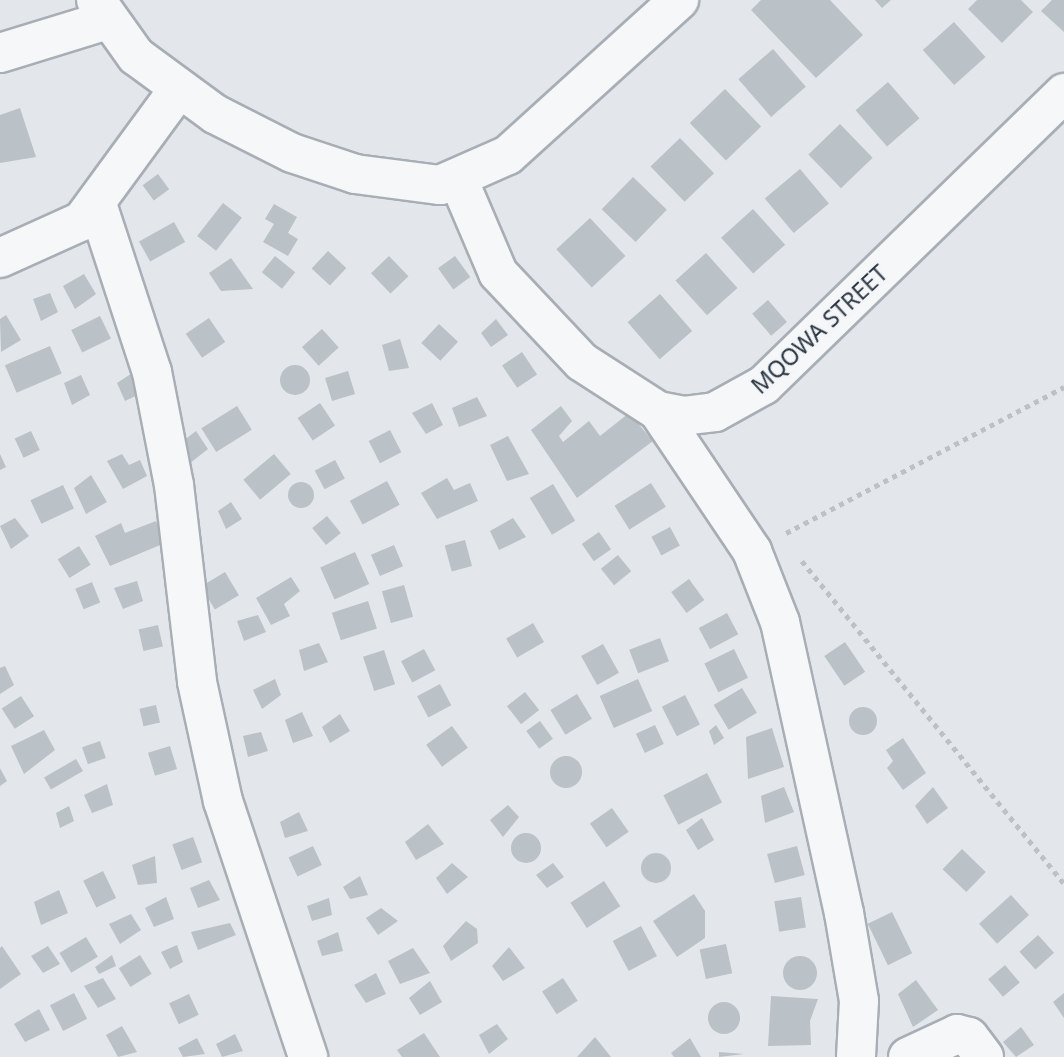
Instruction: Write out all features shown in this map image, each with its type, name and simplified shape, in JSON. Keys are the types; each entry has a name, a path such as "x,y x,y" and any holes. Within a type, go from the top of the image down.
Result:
{"street":[{"path":"0,53 102,10 136,55 178,90 292,153 355,174 407,184 458,178 508,155 552,119 679,0"},
{"path":"0,258 61,233 97,204 178,90"},
{"name":"MQOWA STREET","path":"458,178 484,245 515,297 616,390 658,411 683,416 715,412 764,385 1064,93"},
{"path":"97,204 152,372 174,485 197,682 223,801 308,1057"},
{"path":"658,411 751,551 780,622 844,913 859,1000 856,1057"},
{"path":"908,1057 957,1034 969,1037 984,1057"}],"path":[{"path":"790,546 781,536 1064,387"},
{"path":"798,556 1064,883"}],"building":[{"path":"761,0 830,0 863,35 816,78 751,10"},
{"path":"875,0 891,0 882,8"},
{"path":"977,0 1021,0 1033,12 1002,43 968,9"},
{"path":"1052,0 1064,0 1064,32 1041,11"},
{"path":"954,22 985,57 954,85 923,50"},
{"path":"773,49 806,87 771,117 738,79"},
{"path":"888,82 919,118 887,146 856,110"},
{"path":"725,89 761,126 726,160 690,123"},
{"path":"20,108 36,157 0,163 0,115"},
{"path":"840,124 873,158 841,188 808,155"},
{"path":"680,138 714,173 685,202 651,166"},
{"path":"800,169 829,203 794,233 765,199"},
{"path":"158,174 169,189 154,201 143,185"},
{"path":"633,177 667,210 636,242 602,209"},
{"path":"223,203 242,218 216,251 197,236"},
{"path":"274,204 297,217 288,233 298,239 288,256 263,242 274,224 265,219"},
{"path":"753,209 785,245 753,273 721,238"},
{"path":"590,218 625,256 592,287 556,249"},
{"path":"174,222 185,242 150,262 139,241"},
{"path":"328,251 346,268 330,286 312,269"},
{"path":"706,253 737,288 707,315 676,280"},
{"path":"275,256 295,272 282,289 262,272"},
{"path":"389,256 408,276 390,294 371,273"},
{"path":"455,256 470,277 453,289 438,268"},
{"path":"231,258 253,289 221,291 209,273"},
{"path":"84,274 96,294 75,309 63,286"},
{"path":"50,293 58,312 41,321 33,299"},
{"path":"660,294 692,331 660,359 628,322"},
{"path":"768,300 787,322 771,336 752,314"},
{"path":"6,315 21,340 1,352 0,319"},
{"path":"100,316 111,338 82,352 71,330"},
{"path":"209,318 225,342 202,358 186,334"},
{"path":"496,319 508,335 491,347 481,333"},
{"path":"439,324 458,342 440,361 421,343"},
{"path":"322,329 339,348 319,366 302,347"},
{"path":"400,339 409,368 389,371 382,345"},
{"path":"50,346 62,374 17,393 5,365"},
{"path":"522,352 537,374 517,388 502,365"},
{"path":"295,365 306,369 310,380 306,391 295,395 284,391 280,380 284,369"},
{"path":"348,371 355,394 332,401 325,378"},
{"path":"134,372 144,392 125,401 117,383"},
{"path":"81,375 90,395 72,405 64,383"},
{"path":"477,397 487,416 459,427 452,408"},
{"path":"320,403 335,425 313,440 298,418"},
{"path":"432,403 443,425 426,434 412,413"},
{"path":"237,406 252,430 216,452 201,428"},
{"path":"561,406 572,421 559,436 563,442 589,421 600,436 629,413 653,441 577,498 531,430"},
{"path":"390,430 401,452 380,463 369,441"},
{"path":"31,431 40,450 24,458 15,439"},
{"path":"196,431 208,449 189,464 178,445"},
{"path":"508,436 529,474 507,481 490,445"},
{"path":"0,454 6,467 0,470"},
{"path":"122,454 129,465 140,460 147,476 123,489 107,461"},
{"path":"274,454 291,474 260,500 243,480"},
{"path":"335,460 345,479 325,489 315,471"},
{"path":"91,475 107,502 86,514 74,488"},
{"path":"447,478 454,490 470,483 478,501 437,519 421,493"},
{"path":"387,481 400,505 363,525 350,501"},
{"path":"301,482 310,486 314,495 310,504 301,508 292,504 288,495 292,486"},
{"path":"651,483 666,507 629,530 615,506"},
{"path":"553,484 575,521 552,535 530,498"},
{"path":"63,485 74,509 41,524 30,500"},
{"path":"231,502 242,519 226,529 218,511"},
{"path":"327,516 341,533 326,545 312,528"},
{"path":"15,518 29,536 11,549 0,526"},
{"path":"513,518 526,537 499,550 490,531"},
{"path":"156,521 165,543 110,566 95,536 121,523 125,533"},
{"path":"670,527 680,546 661,555 651,537"},
{"path":"599,532 611,549 594,561 582,544"},
{"path":"465,540 472,566 452,572 445,545"},
{"path":"394,545 403,566 380,576 371,555"},
{"path":"79,546 91,565 69,578 58,559"},
{"path":"355,552 369,584 335,599 320,567"},
{"path":"618,555 631,571 614,585 601,569"},
{"path":"225,572 239,595 215,610 201,586"},
{"path":"291,577 300,591 284,604 290,616 271,625 256,598"},
{"path":"689,579 704,600 686,613 671,592"},
{"path":"137,581 143,601 123,609 114,588"},
{"path":"92,582 100,602 84,609 75,589"},
{"path":"404,585 413,617 391,623 382,591"},
{"path":"368,601 377,629 341,640 332,613"},
{"path":"727,613 738,634 710,649 699,628"},
{"path":"258,615 266,632 244,641 237,621"},
{"path":"533,623 544,642 517,658 506,638"},
{"path":"158,625 163,646 143,651 139,629"},
{"path":"660,638 669,661 638,673 629,650"},
{"path":"845,642 865,672 844,686 824,656"},
{"path":"319,643 328,662 304,671 299,650"},
{"path":"603,644 619,673 597,685 581,656"},
{"path":"424,649 435,670 412,682 401,661"},
{"path":"734,649 748,678 718,692 704,663"},
{"path":"384,650 395,684 374,691 363,657"},
{"path":"5,666 14,685 0,694 0,668"},
{"path":"275,679 281,695 262,709 253,690"},
{"path":"638,679 652,711 614,728 600,696"},
{"path":"440,684 451,705 428,717 417,696"},
{"path":"742,688 757,713 729,730 714,705"},
{"path":"525,692 539,710 521,724 507,706"},
{"path":"577,694 592,719 565,735 550,710"},
{"path":"685,695 700,724 677,736 662,707"},
{"path":"21,696 34,716 15,729 2,709"},
{"path":"156,705 160,723 143,726 139,709"},
{"path":"863,707 873,711 877,721 873,731 863,735 853,731 849,721 853,711"},
{"path":"302,712 313,736 293,743 285,720"},
{"path":"340,714 350,731 330,743 322,727"},
{"path":"540,721 553,739 539,749 526,731"},
{"path":"655,725 664,744 645,753 636,734"},
{"path":"716,725 724,738 714,745 709,731"},
{"path":"452,726 468,748 442,767 426,745"},
{"path":"772,728 784,767 748,779 746,737"},
{"path":"44,730 55,750 24,774 11,746"},
{"path":"261,732 268,751 248,757 243,736"},
{"path":"903,738 926,773 903,790 887,768 893,761 886,750"},
{"path":"100,741 106,758 88,764 82,747"},
{"path":"170,746 177,769 155,776 148,753"},
{"path":"566,756 577,761 582,772 577,783 566,788 555,783 550,772 555,761"},
{"path":"76,759 83,771 51,790 44,778"},
{"path":"0,768 7,781 0,786"},
{"path":"707,773 722,802 678,825 663,795"},
{"path":"107,784 113,805 92,813 84,795"},
{"path":"784,787 794,812 765,823 761,796"},
{"path":"933,787 948,808 927,824 915,806"},
{"path":"508,805 519,817 503,837 490,820"},
{"path":"69,806 74,821 60,828 56,813"},
{"path":"612,808 629,832 607,847 590,823"},
{"path":"299,812 308,831 285,838 280,822"},
{"path":"702,818 714,840 698,850 686,830"},
{"path":"428,824 444,844 416,860 405,842"},
{"path":"526,833 537,837 541,848 537,859 526,863 515,859 511,848 515,837"},
{"path":"193,837 202,862 182,870 172,845"},
{"path":"313,846 322,865 297,876 289,857"},
{"path":"797,846 805,875 775,883 767,854"},
{"path":"962,849 986,872 966,892 943,869"},
{"path":"656,853 667,857 671,868 667,879 656,883 645,879 641,868 645,857"},
{"path":"155,856 157,883 138,885 132,865"},
{"path":"452,863 468,877 447,894 436,878"},
{"path":"553,863 564,877 547,888 536,875"},
{"path":"103,871 116,898 96,908 83,881"},
{"path":"360,876 368,895 350,899 343,887"},
{"path":"209,880 220,900 198,908 190,888"},
{"path":"604,881 620,906 587,928 570,903"},
{"path":"59,890 68,913 41,925 34,902"},
{"path":"694,894 705,911 705,938 677,957 653,921"},
{"path":"1011,895 1029,915 997,944 979,924"},
{"path":"166,897 174,919 154,927 145,908"},
{"path":"801,897 806,928 779,932 774,901"},
{"path":"329,898 332,915 312,921 307,906"},
{"path":"381,908 398,921 378,935 366,918"},
{"path":"892,912 912,953 888,965 868,924"},
{"path":"131,914 141,930 120,944 109,924"},
{"path":"466,921 477,929 478,943 451,961 443,946"},
{"path":"230,923 236,935 198,950 191,932"},
{"path":"641,926 657,956 629,971 613,941"},
{"path":"338,932 343,951 322,956 317,941"},
{"path":"1038,935 1054,953 1035,970 1019,952"},
{"path":"86,937 98,957 71,973 59,953"},
{"path":"726,944 732,973 706,979 700,950"},
{"path":"177,945 183,962 170,969 161,952"},
{"path":"2,946 21,974 0,989 0,948"},
{"path":"48,946 60,964 43,973 31,956"},
{"path":"509,947 525,968 503,981 492,966"},
{"path":"413,948 430,973 400,984 388,961"},
{"path":"112,955 116,966 99,974 95,967"},
{"path":"140,955 152,974 130,987 119,968"},
{"path":"800,956 812,961 817,973 812,985 800,990 788,985 783,973 788,961"},
{"path":"1005,965 1020,983 1003,997 988,979"},
{"path":"376,973 386,994 366,1003 354,985"},
{"path":"103,978 116,999 98,1008 84,986"},
{"path":"563,978 578,1001 557,1014 542,992"},
{"path":"916,980 938,1010 913,1027 898,994"},
{"path":"430,981 442,1002 420,1015 409,998"},
{"path":"74,993 87,1019 63,1031 50,1005"},
{"path":"1064,993 1064,1018 1053,1002"},
{"path":"189,994 199,1015 179,1024 169,1003"},
{"path":"771,996 818,999 810,1021 811,1045 768,1046"},
{"path":"724,1002 735,1007 740,1018 735,1029 724,1034 713,1029 708,1018 713,1007"},
{"path":"39,1009 50,1030 25,1042 14,1024"},
{"path":"497,1024 508,1039 489,1054 479,1035"},
{"path":"122,1026 137,1052 118,1057 106,1035"},
{"path":"1021,1027 1034,1045 1016,1057 1003,1042"},
{"path":"424,1033 440,1057 402,1057 397,1050"},
{"path":"235,1034 243,1051 222,1057 216,1044"},
{"path":"595,1037 611,1057 577,1057"},
{"path":"197,1038 205,1054 183,1057 178,1048"},
{"path":"690,1038 701,1057 674,1057 671,1053"},
{"path":"719,1052 744,1054 719,1057"}]}
